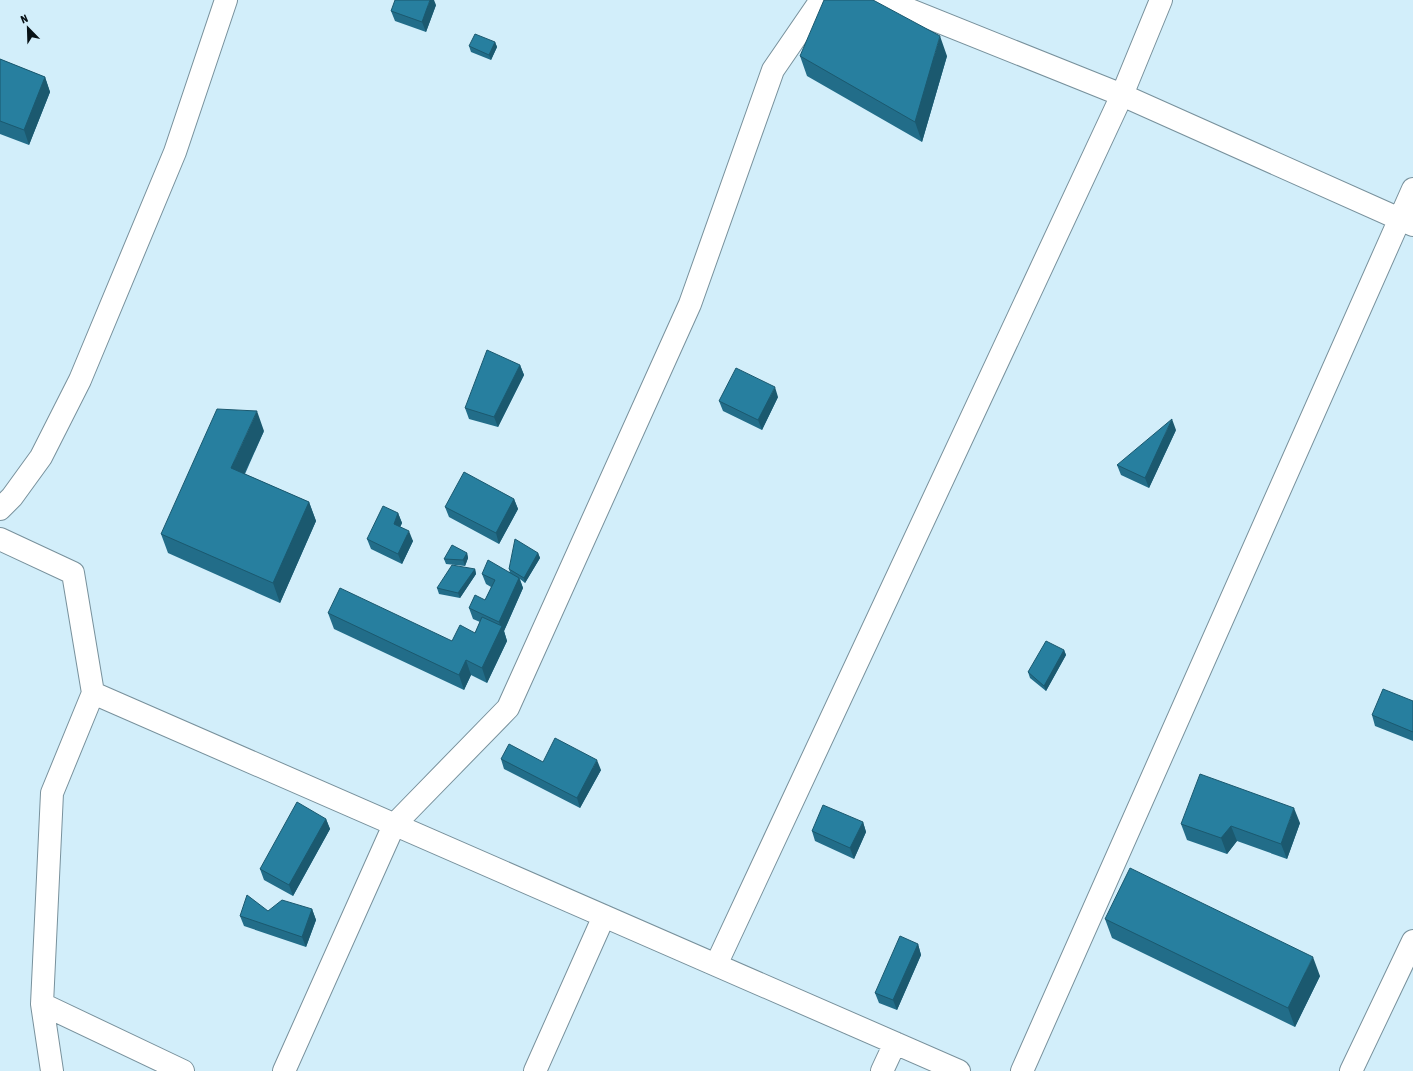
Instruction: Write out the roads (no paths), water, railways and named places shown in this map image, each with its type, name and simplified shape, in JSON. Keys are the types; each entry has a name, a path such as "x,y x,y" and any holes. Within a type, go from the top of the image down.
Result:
{"street":[{"path":"0,509 12,497 41,457 80,380 175,152 226,0"},
{"path":"284,1071 394,825 508,708 690,304 773,70 821,0"},
{"path":"886,0 1122,95 1407,222"},
{"path":"716,965 1122,95 1160,0"},
{"path":"1022,1071 1407,222 1413,189"},
{"path":"0,539 73,573 94,693 52,793 42,1004 52,1071"},
{"path":"94,693 959,1071"},
{"path":"535,1071 604,916"},
{"path":"1351,1071 1413,941"},
{"path":"42,1004 183,1071"},
{"path":"882,1071 895,1043"}]}
